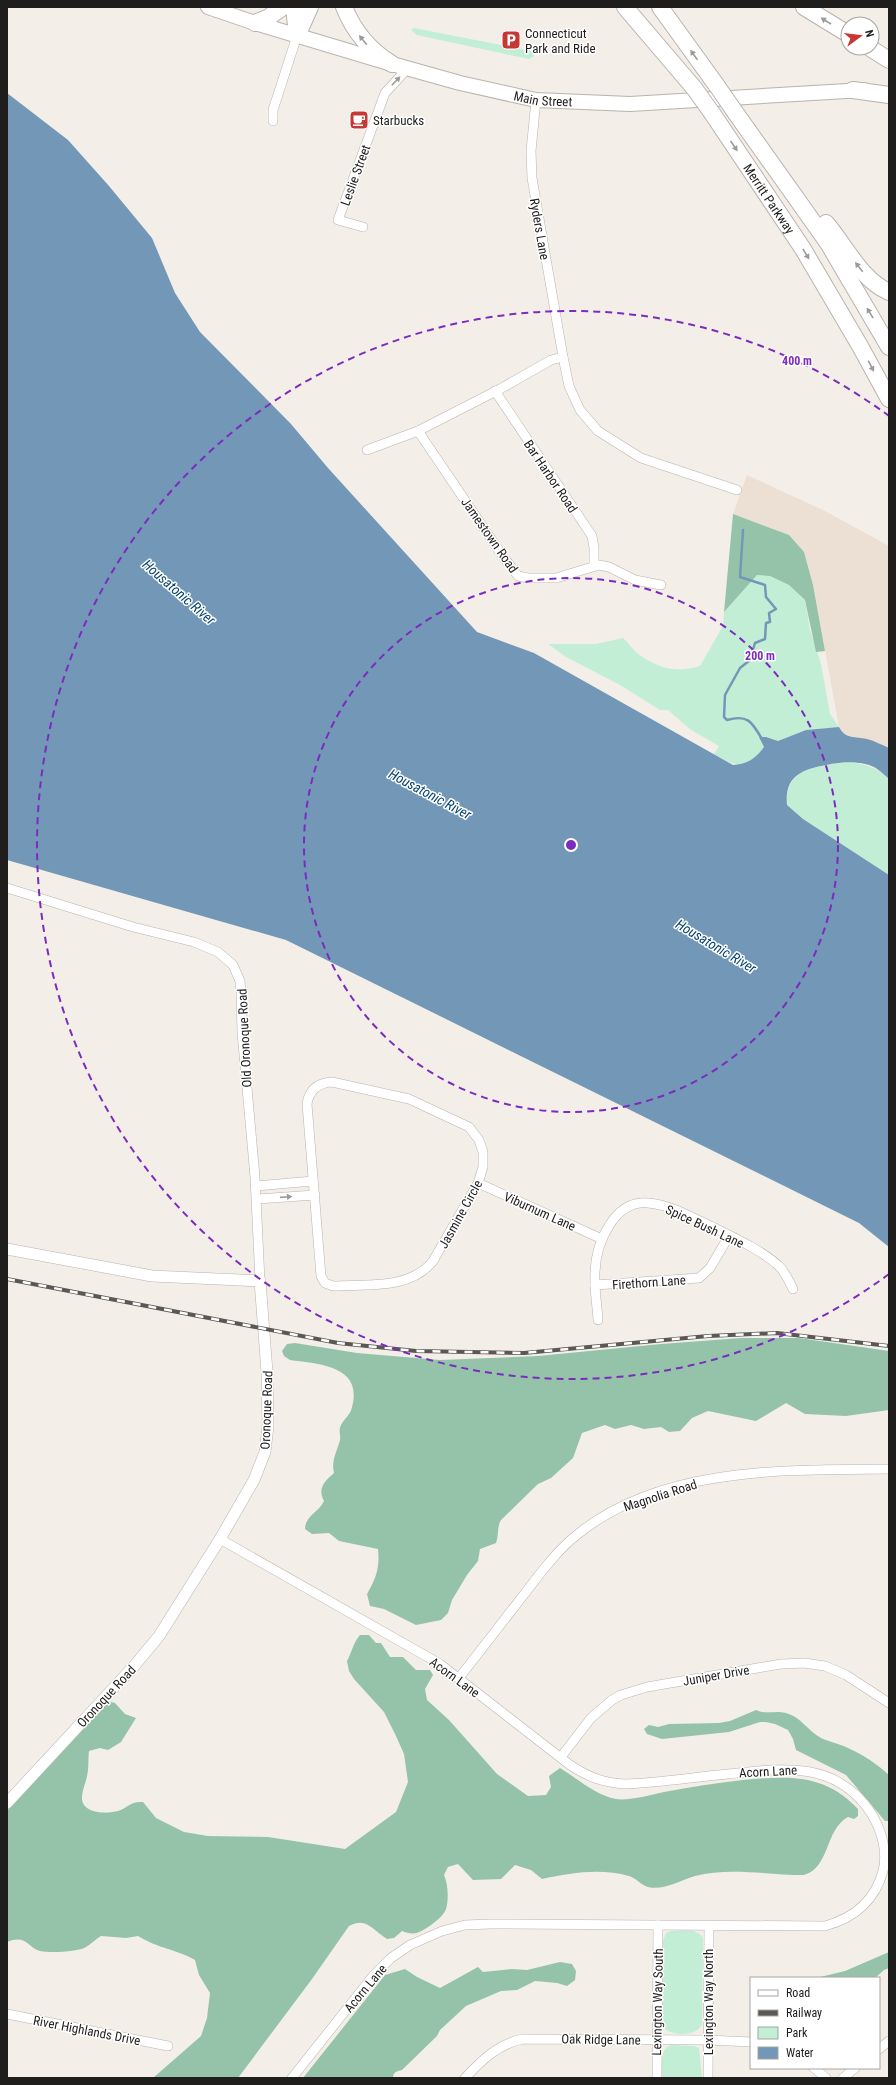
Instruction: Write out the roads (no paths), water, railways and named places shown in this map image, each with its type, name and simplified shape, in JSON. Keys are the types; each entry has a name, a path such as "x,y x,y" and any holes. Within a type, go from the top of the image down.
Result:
{"highway":[{"path":"255,23 269,17 283,7"},
{"path":"294,7 297,36"},
{"path":"297,36 310,7"},
{"path":"344,7 351,24 366,43 378,55 392,64"},
{"path":"625,7 694,88"},
{"name":"Merritt Parkway","path":"637,7 712,113 803,249 860,346 889,399"},
{"name":"Merritt Parkway","path":"660,7 828,243 889,347"},
{"path":"804,7 840,29"},
{"path":"880,54 889,60"},
{"path":"853,90 889,95"},
{"path":"757,142 831,229 864,273 875,285 889,292"}],"main road":[{"name":"Main Street","path":"209,7 255,23 392,64 460,83 536,100 586,104 630,104 853,90 889,90"}],"street":[{"path":"273,121 273,110 297,36"},
{"name":"Leslie Street","path":"363,227 338,220 385,93 408,68"},
{"name":"Ryders Lane","path":"536,100 531,151 532,178 563,357 575,400 586,419 598,432 641,458 737,490"},
{"path":"366,450 418,430 495,392 551,360 563,357"},
{"name":"Bar Harbor Road","path":"495,392 592,536 594,566"},
{"name":"Jamestown Road","path":"418,430 498,549 518,576 528,578 556,578 594,566 609,567 635,580 661,585"},
{"name":"Old Oronoque Road","path":"7,888 120,923 194,942 218,952 233,965 240,981 242,1040 257,1199 260,1281"},
{"name":"Jasmine Circle","path":"332,1082 409,1099 469,1127 479,1140 483,1152 483,1167 478,1183 433,1261 419,1274 399,1282 333,1286 323,1281 319,1270 308,1099 316,1087 332,1082"},
{"path":"256,1186 313,1181"},
{"name":"Viburnum Lane","path":"478,1183 602,1239"},
{"path":"257,1199 314,1195"},
{"name":"Spice Bush Lane","path":"598,1320 595,1270 602,1239 620,1211 637,1203 659,1204 673,1208 729,1236 778,1266 784,1272 793,1289"},
{"name":"Firethorn Lane","path":"595,1285 699,1278 710,1268 729,1236"},
{"path":"7,1249 152,1276 260,1281"},
{"name":"Oronoque Road","path":"7,1803 149,1648 163,1630 250,1488 265,1452 268,1426 268,1372 260,1281"},
{"name":"Magnolia Road","path":"459,1678 544,1568 565,1546 591,1524 618,1509 667,1490 732,1476 800,1470 889,1469"},
{"name":"Acorn Lane","path":"220,1539 430,1659 459,1678 560,1757 591,1778 625,1784 772,1769 810,1771 821,1774 840,1784 867,1807 879,1829 883,1842 884,1866 881,1879 875,1891 859,1910 848,1918 825,1926 477,1924 453,1928 431,1935 400,1951 382,1966 292,2078"},
{"name":"Juniper Drive","path":"560,1757 591,1718 612,1700 621,1695 647,1687 781,1664 804,1663 825,1666 846,1675 889,1703"},
{"name":"Lexington Way South","path":"657,2078 658,1925"},
{"name":"Lexington Way North","path":"708,2078 709,1926"},
{"name":"River Highlands Drive","path":"7,2014 168,2046"},
{"name":"Oak Ridge Lane","path":"465,2078 493,2050 507,2043 522,2039 657,2039 750,2042"},
{"path":"880,2048 889,2041"},
{"path":"815,2069 826,2078"},
{"path":"843,2078 854,2069"}],"water":[{"name":"Housatonic River","path":"7,93 68,140 109,186 152,238 175,293 200,332 291,424 328,468 477,632 534,653 733,765 747,762 757,755 764,747 759,737 766,737 778,741 806,730 839,727 848,736 870,740 889,748 889,779 872,766 853,762 832,764 810,769 797,776 792,781 787,795 787,805 803,819 889,875 889,1247 859,1223 286,940 7,860"}],"waterway":[{"path":"743,530 740,577 765,585 766,597 776,609 769,613 770,622 766,623 765,639 755,643 750,660 740,668 725,695 724,717 727,720 740,718 749,721 762,739"}],"railway":[{"path":"7,1279 338,1343 416,1351 524,1353 708,1336 777,1333 889,1346"}],"place":[{"name":"Connecticut Park and Ride","path":"511,40"},
{"name":"Starbucks","path":"359,120"}]}
